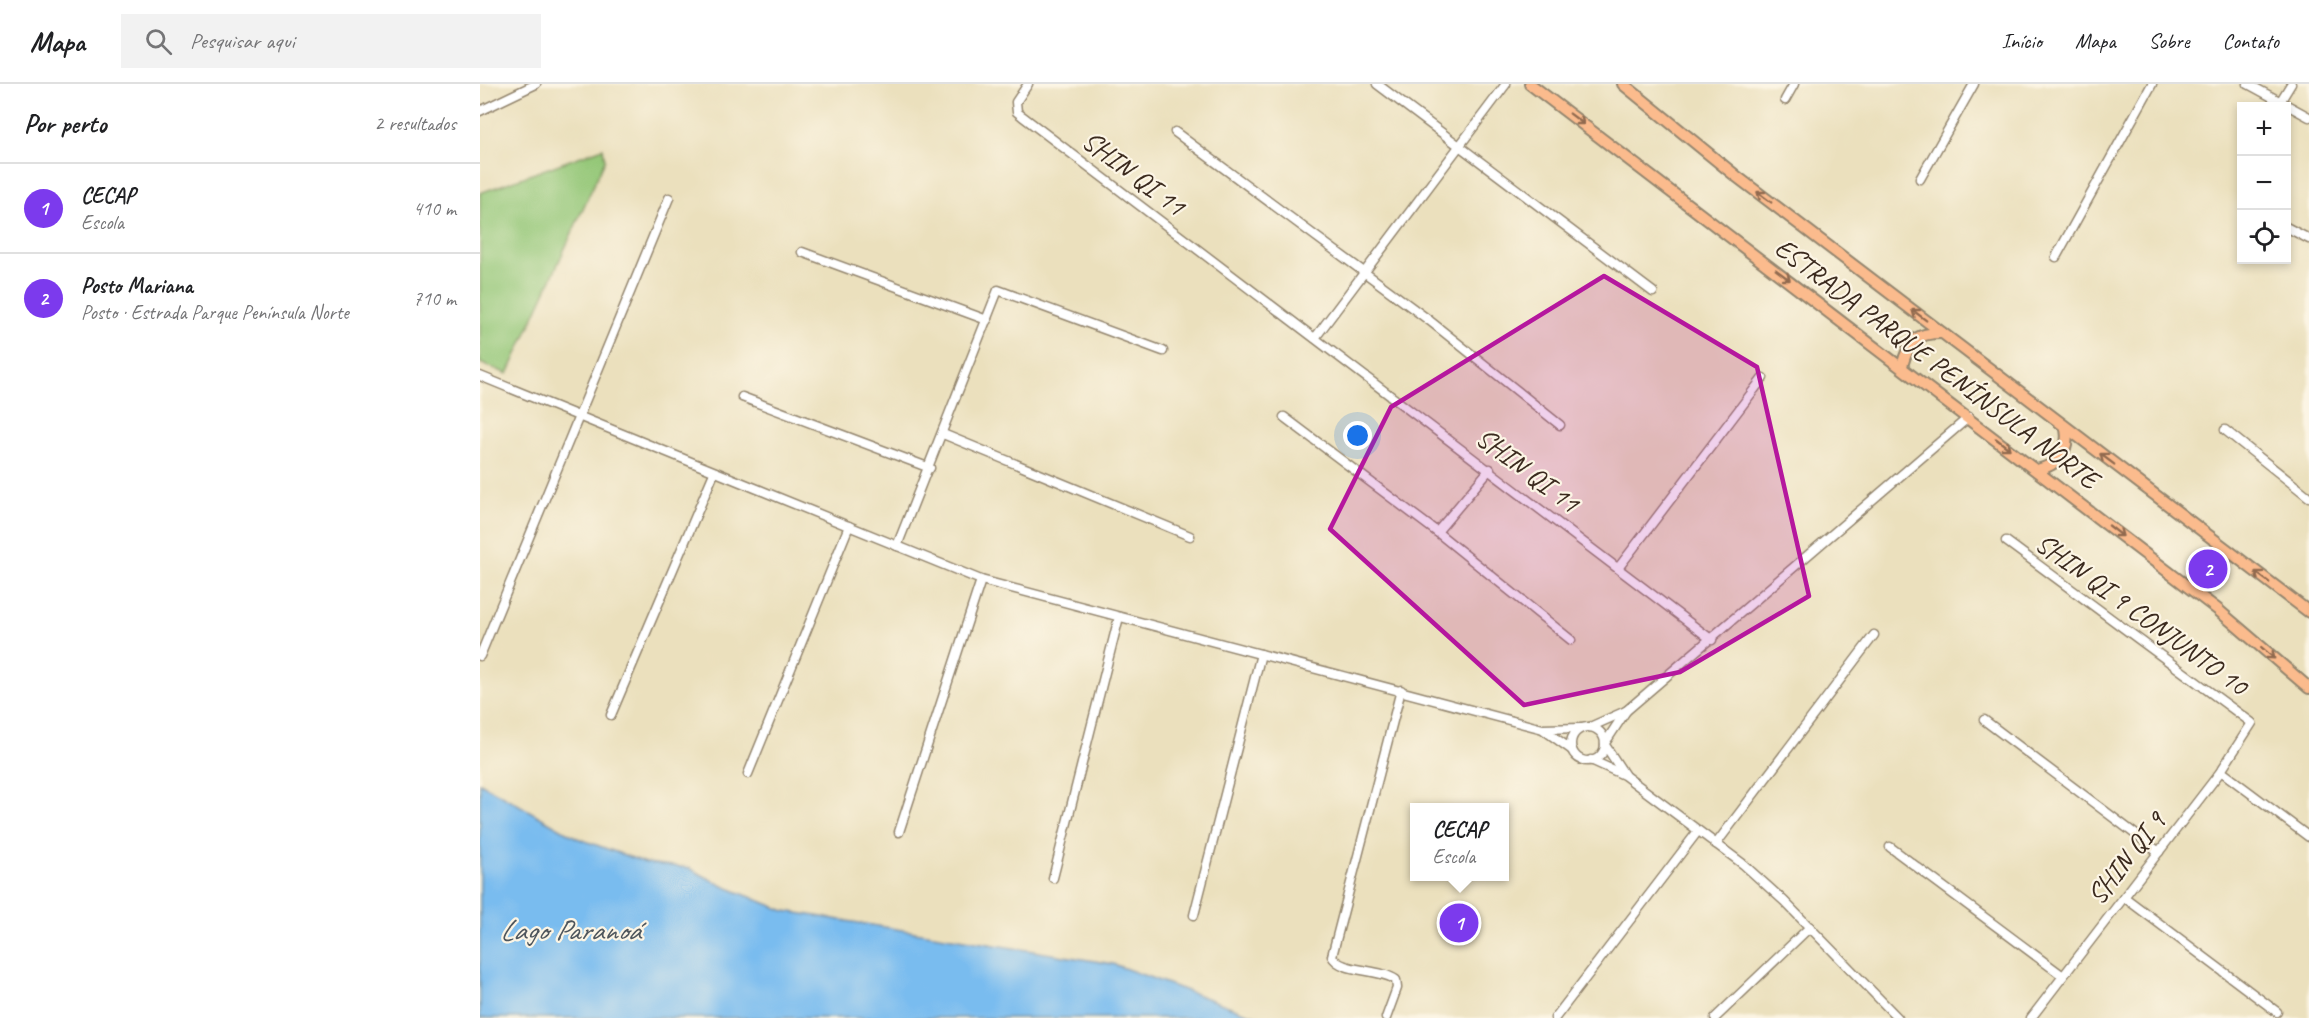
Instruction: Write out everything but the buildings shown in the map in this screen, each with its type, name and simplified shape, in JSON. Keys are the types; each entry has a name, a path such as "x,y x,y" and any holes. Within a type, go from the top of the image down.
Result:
{"main road":[{"name":"ESTRADA PARQUE PENÍNSULA NORTE","path":"1530,84 1969,417 2217,609 2309,688"},
{"name":"ESTRADA PARQUE PENÍNSULA NORTE","path":"1623,84 1736,176 2309,612"},
{"path":"1902,366 1909,346 1916,338 1927,333 1942,333"},
{"path":"2037,470 2050,466 2061,456 2068,444 2066,428"}],"street":[{"path":"480,111 536,84"},
{"name":"SHIN QI 11","path":"1028,84 1018,97 1016,107 1022,116 1490,469 1712,640"},
{"path":"1377,84 1653,292"},
{"path":"1315,338 1506,84"},
{"path":"1785,100 1794,84"},
{"path":"1920,179 1974,84"},
{"path":"2056,257 2152,84"},
{"path":"2248,84 2280,102 2290,84"},
{"path":"2291,108 2309,117"},
{"path":"1175,132 1365,272 1560,425"},
{"path":"480,656 669,198"},
{"path":"2291,230 2309,239"},
{"path":"802,252 987,320"},
{"path":"897,546 930,468 998,290 1163,351"},
{"path":"480,376 981,580 1544,729 1586,727 1603,735 1605,744 1624,775"},
{"path":"1619,567 1763,378"},
{"path":"742,397 930,468"},
{"path":"1284,417 1437,532 1571,640"},
{"path":"1572,750 1572,737 1586,727 1626,711 1712,640 1969,417"},
{"path":"2225,430 2309,496"},
{"path":"943,434 1190,536"},
{"path":"1437,532 1490,469"},
{"path":"611,715 714,472"},
{"path":"748,774 849,526"},
{"name":"SHIN QI 9 CONJUNTO 10","path":"2006,541 2252,723"},
{"path":"899,832 981,580"},
{"path":"1053,878 1119,617"},
{"path":"1716,844 1874,635"},
{"path":"1194,915 1261,654"},
{"path":"1386,1018 1397,988 1396,980 1375,972 1342,965 1332,956 1401,690"},
{"path":"1591,760 1599,757 1626,711"},
{"path":"1984,720 2159,852"},
{"name":"SHIN QI 9","path":"2031,1018 2221,771 2252,723"},
{"path":"1544,729 1572,750 1576,756 1591,760 1624,775 1764,882 1898,1018"},
{"path":"2221,771 2309,837"},
{"path":"1555,1018 1698,831"},
{"path":"1890,847 2063,976"},
{"path":"2124,897 2277,1012"},
{"path":"1715,1018 1810,927"}],"highlighted area":[{"path":"1604,276 1757,367 1809,596 1680,672 1524,705 1330,529 1391,407"}],"green space":[{"path":"603,148 605,160 508,374 480,363 480,193"}],"water":[{"name":"Lago Paranoá","path":"480,783 577,838 646,863 689,868 723,886 785,911 1113,964 1261,1018 480,1018"}],"place":[{"name":"Posto Mariana","path":"2208,569"},
{"name":"CECAP","path":"1459,923"}]}
